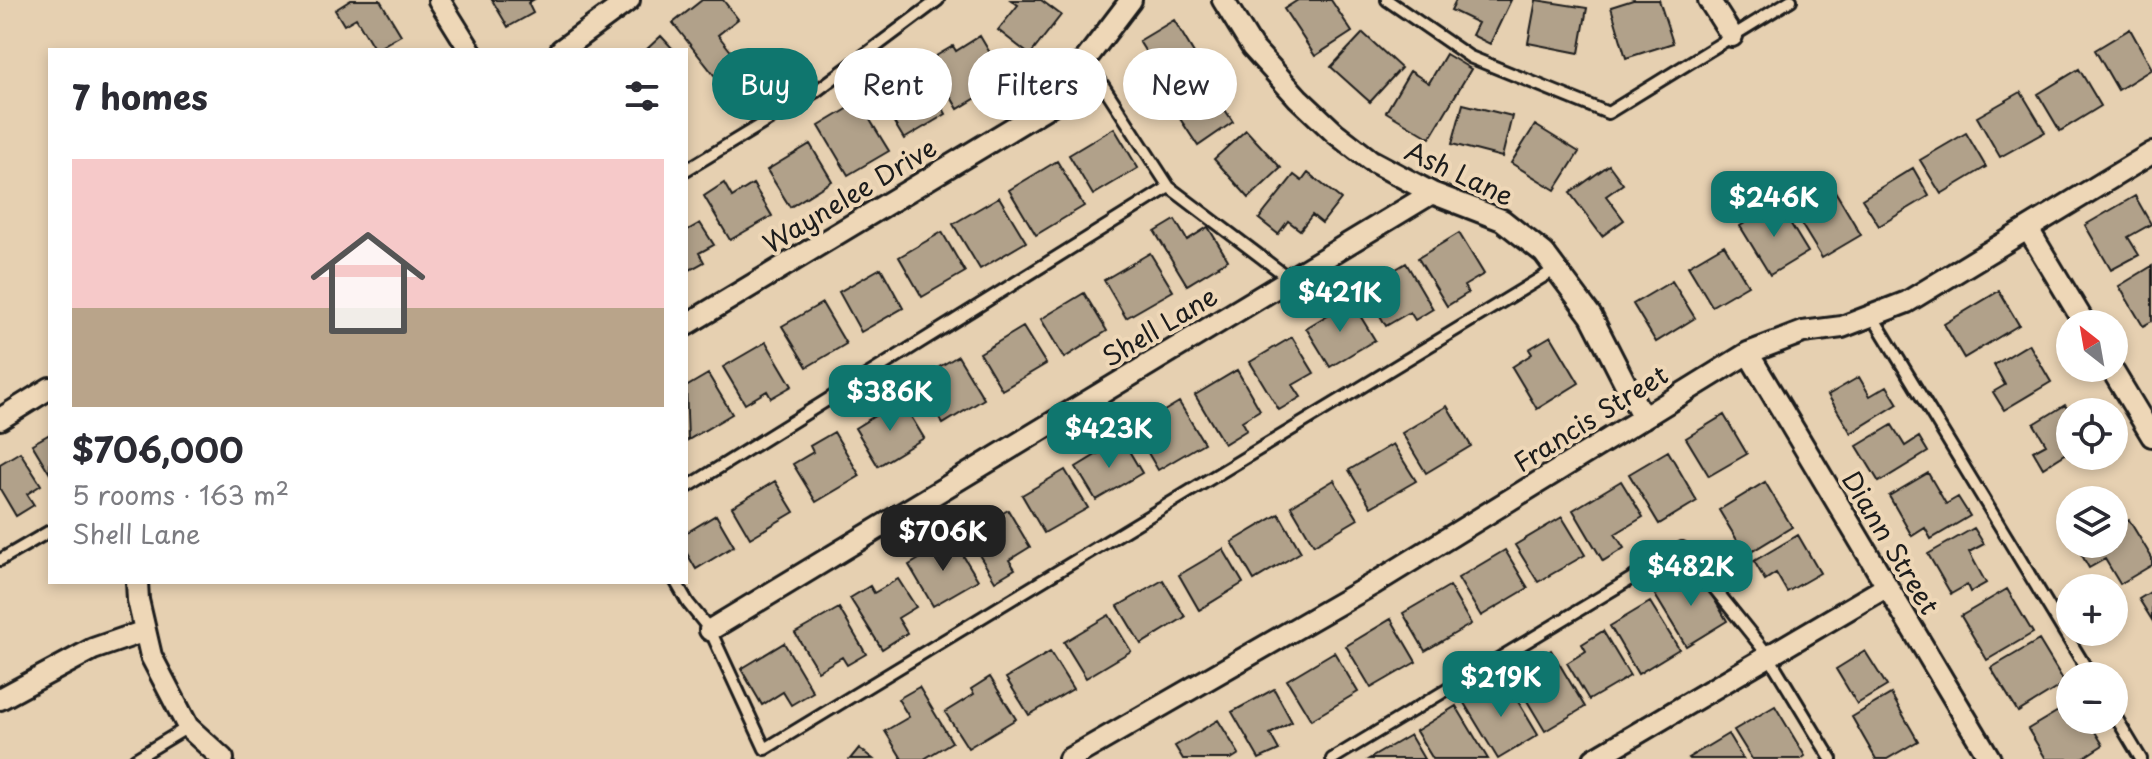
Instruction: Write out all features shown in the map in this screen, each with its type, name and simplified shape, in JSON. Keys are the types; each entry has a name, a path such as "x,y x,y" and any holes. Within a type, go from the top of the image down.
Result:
{"street":[{"path":"439,0 469,48"},
{"name":"Waynelee Drive","path":"1094,48 1131,0"},
{"name":"Ash Lane","path":"1223,0 1252,47 1334,132 1370,160 1432,193 1502,220 1544,253 1591,316 1643,418"},
{"path":"1709,0 1732,36"},
{"path":"563,48 615,5"},
{"name":"Waynelee Drive","path":"688,324 1026,120"},
{"name":"Francis Street","path":"1069,759 1375,583 1748,353 1803,332 1842,327 1907,302 2152,153"},
{"name":"Shell Lane","path":"710,630 1432,193"},
{"path":"2028,229 2077,310"},
{"name":"Diann Street","path":"1748,353 1990,759"},
{"path":"2119,382 2152,436"},
{"path":"0,419 48,389"},
{"path":"137,584 151,656 188,727 223,759"},
{"path":"1594,759 1886,587"},
{"path":"0,699 93,649 145,631"}],"lane":[{"path":"688,169 815,92 938,0"},
{"path":"1387,0 1470,57 1608,113 1791,0"},
{"path":"1107,91 1169,187 1290,279"},
{"path":"688,487 1169,187"},
{"path":"677,584 710,630 765,749 1556,269"},
{"path":"1873,317 2082,662"},
{"path":"0,560 48,532"},
{"path":"1332,759 1682,548 1768,655 1831,759"},
{"path":"135,759 188,727"},
{"path":"2126,734 2141,759"}],"building":[{"path":"351,0 380,0 401,35 374,48 356,18 344,25 335,10"},
{"path":"492,0 533,0 528,3 533,13 508,27"},
{"path":"702,0 723,0 738,19 718,35 728,48 712,48 712,72 673,23"},
{"path":"1011,0 1041,0 1061,15 1035,48 1021,48 998,30 1018,5"},
{"path":"1298,0 1331,0 1352,32 1315,56 1284,9"},
{"path":"1456,0 1511,0 1490,44 1472,35 1478,23 1451,10"},
{"path":"1536,0 1587,8 1579,53 1528,43"},
{"path":"1633,0 1659,0 1673,43 1626,58 1611,7"},
{"path":"1174,20 1191,48 1143,48 1139,41"},
{"path":"2130,29 2152,69 2118,90 2095,50"},
{"path":"1363,33 1401,68 1370,102 1331,67"},
{"path":"661,36 672,48 648,48"},
{"path":"980,36 987,48 968,48 968,103 958,109 952,99 952,48 950,48 953,46 956,51"},
{"path":"1446,54 1471,69 1430,138 1386,112 1410,71 1429,83"},
{"path":"2079,69 2101,106 2060,131 2038,94"},
{"path":"2021,92 2045,132 2000,157 1977,117"},
{"path":"1463,104 1512,116 1502,157 1452,144"},
{"path":"834,117 834,120 870,120 889,151 848,175 819,126"},
{"path":"893,120 936,120 904,139"},
{"path":"1181,120 1232,120 1233,122 1198,146"},
{"path":"1535,125 1579,152 1555,190 1511,163"},
{"path":"1114,128 1138,168 1093,195 1069,155"},
{"path":"1246,130 1281,168 1249,198 1214,159"},
{"path":"1966,133 1986,167 1941,194 1920,160"},
{"path":"810,144 832,181 790,207 767,170"},
{"path":"1057,161 1084,206 1036,235 1009,190"},
{"path":"1609,165 1623,184 1606,196 1624,220 1602,236 1570,193"},
{"path":"1913,168 1929,196 1879,226 1862,199"},
{"path":"1308,173 1341,199 1322,223 1312,215 1300,230 1288,221 1278,234 1259,219 1294,175 1302,181"},
{"path":"724,183 732,197 753,184 772,216 730,240 704,196"},
{"path":"1832,186 1861,235 1822,258 1800,222 1822,209 1815,197"},
{"path":"2135,196 2151,224 2128,237 2139,255 2111,270 2085,225"},
{"path":"999,197 1026,242 980,269 953,224"},
{"path":"1778,203 1808,252 1770,275 1740,226"},
{"path":"1175,220 1187,240 1208,227 1228,260 1187,285 1155,232"},
{"path":"700,223 714,245 699,253 704,262 688,271 688,230"},
{"path":"942,232 965,272 922,297 899,257"},
{"path":"1459,233 1484,274 1464,286 1468,293 1447,306 1418,258"},
{"path":"1724,245 1748,285 1712,306 1688,266"},
{"path":"1150,253 1173,291 1126,318 1104,280"},
{"path":"1406,263 1433,309 1415,320 1410,312 1386,326 1364,288"},
{"path":"2152,266 2152,321 2143,326 2119,286"},
{"path":"881,268 903,308 861,332 839,292"},
{"path":"1672,281 1695,318 1656,342 1633,304"},
{"path":"1999,291 2019,325 1964,358 1944,324"},
{"path":"1084,293 1107,331 1064,358 1041,319"},
{"path":"1351,301 1375,340 1330,367 1306,328"},
{"path":"822,303 846,344 807,367 782,326"},
{"path":"1023,327 1046,364 1002,390 980,353"},
{"path":"1551,336 1579,383 1537,409 1512,367 1532,354 1529,349"},
{"path":"1292,337 1314,373 1293,385 1301,397 1279,410 1250,362"},
{"path":"766,342 792,386 771,398 767,391 745,404 723,367"},
{"path":"2029,344 2051,382 2004,410 1993,392 2005,385 1994,365"},
{"path":"958,356 984,399 943,424 920,385 937,375 934,370"},
{"path":"1237,370 1260,410 1242,421 1247,430 1224,444 1195,395"},
{"path":"708,374 732,414 688,440 688,386"},
{"path":"1859,377 1870,396 1887,386 1898,404 1851,433 1828,395"},
{"path":"901,400 924,438 878,466 855,428"},
{"path":"1179,402 1204,443 1158,470 1134,429"},
{"path":"1447,406 1471,446 1426,473 1402,433"},
{"path":"2056,411 2056,460 2043,468 2033,451 2046,444 2034,424"},
{"path":"1724,415 1747,454 1709,476 1686,438"},
{"path":"1892,425 1905,446 1919,437 1928,452 1879,482 1857,446"},
{"path":"834,432 860,476 816,502 793,464 813,452 810,446"},
{"path":"48,435 48,471 32,444"},
{"path":"1122,439 1142,473 1096,500 1076,467"},
{"path":"1393,444 1416,481 1371,507 1349,470"},
{"path":"1668,451 1697,501 1659,524 1629,474"},
{"path":"20,452 41,485 27,494 34,505 16,516 0,489 0,464"},
{"path":"1065,470 1088,508 1044,533 1022,495"},
{"path":"1928,473 1946,504 1958,497 1970,516 1931,539 1925,528 1912,536 1889,496"},
{"path":"1334,480 1358,519 1314,545 1291,506"},
{"path":"775,481 794,512 750,538 732,507"},
{"path":"1621,481 1643,517 1615,534 1624,548 1603,561 1573,510"},
{"path":"1765,482 1792,527 1746,555 1719,510"},
{"path":"1008,510 1030,547 1009,560 1015,569 995,581 964,530 983,519 986,523"},
{"path":"1279,514 1301,552 1254,580 1232,542"},
{"path":"716,515 734,546 696,569 688,555 688,532"},
{"path":"1562,517 1585,555 1538,582 1515,545"},
{"path":"2128,521 2152,558 2152,565 2128,579 2128,574 2114,574 2105,559 2089,568 2083,558 2128,558"},
{"path":"1974,528 1984,544 1969,552 1986,583 1970,592 1967,585 1951,594 1928,554"},
{"path":"1798,535 1820,573 1787,592 1776,573 1765,580 1754,561"},
{"path":"953,539 978,580 933,606 909,565"},
{"path":"1223,549 1243,583 1199,610 1179,575"},
{"path":"1505,550 1528,588 1481,616 1458,578"},
{"path":"1697,570 1727,621 1686,646 1655,595"},
{"path":"898,579 916,607 898,618 907,633 882,649 850,598 870,586 874,593"},
{"path":"1163,580 1185,617 1141,644 1118,606"},
{"path":"1449,586 1471,624 1425,651 1403,613"},
{"path":"2007,589 2033,633 1987,660 1961,616"},
{"path":"2152,591 2152,620 2139,599"},
{"path":"1650,602 1679,649 1638,674 1610,626"},
{"path":"839,608 866,654 847,665 842,657 818,671 795,633"},
{"path":"1109,615 1131,651 1086,678 1064,642"},
{"path":"1391,619 1416,662 1371,688 1346,646"},
{"path":"1603,631 1630,676 1589,700 1567,663 1586,651 1582,644"},
{"path":"2039,640 2056,668 2056,689 2018,712 1991,668"},
{"path":"784,643 813,692 791,705 783,692 762,705 741,669"},
{"path":"1551,650 1585,707 1545,731 1511,674"},
{"path":"1865,651 1887,686 1857,704 1836,669"},
{"path":"1050,652 1073,689 1029,715 1006,678"},
{"path":"1334,652 1358,692 1311,720 1287,680"},
{"path":"990,677 1016,719 968,748 945,712 974,694 971,689"},
{"path":"1504,678 1538,735 1498,759 1464,703"},
{"path":"919,687 952,742 924,759 902,759 885,731 909,717 898,699"},
{"path":"1274,689 1292,722 1270,734 1279,750 1259,759 1232,712"},
{"path":"1891,694 1918,741 1887,759 1876,759 1852,717"},
{"path":"1456,706 1488,759 1433,759 1416,731"},
{"path":"1775,706 1805,756 1801,759 1752,759 1734,730"},
{"path":"2056,712 2056,734 2096,734 2103,745 2081,759 2046,759 2028,729"},
{"path":"1218,720 1239,754 1231,759 1183,759 1175,746"},
{"path":"1728,734 1743,759 1688,758"},
{"path":"1410,735 1424,759 1369,759"},
{"path":"859,748 873,759 850,759"}]}
